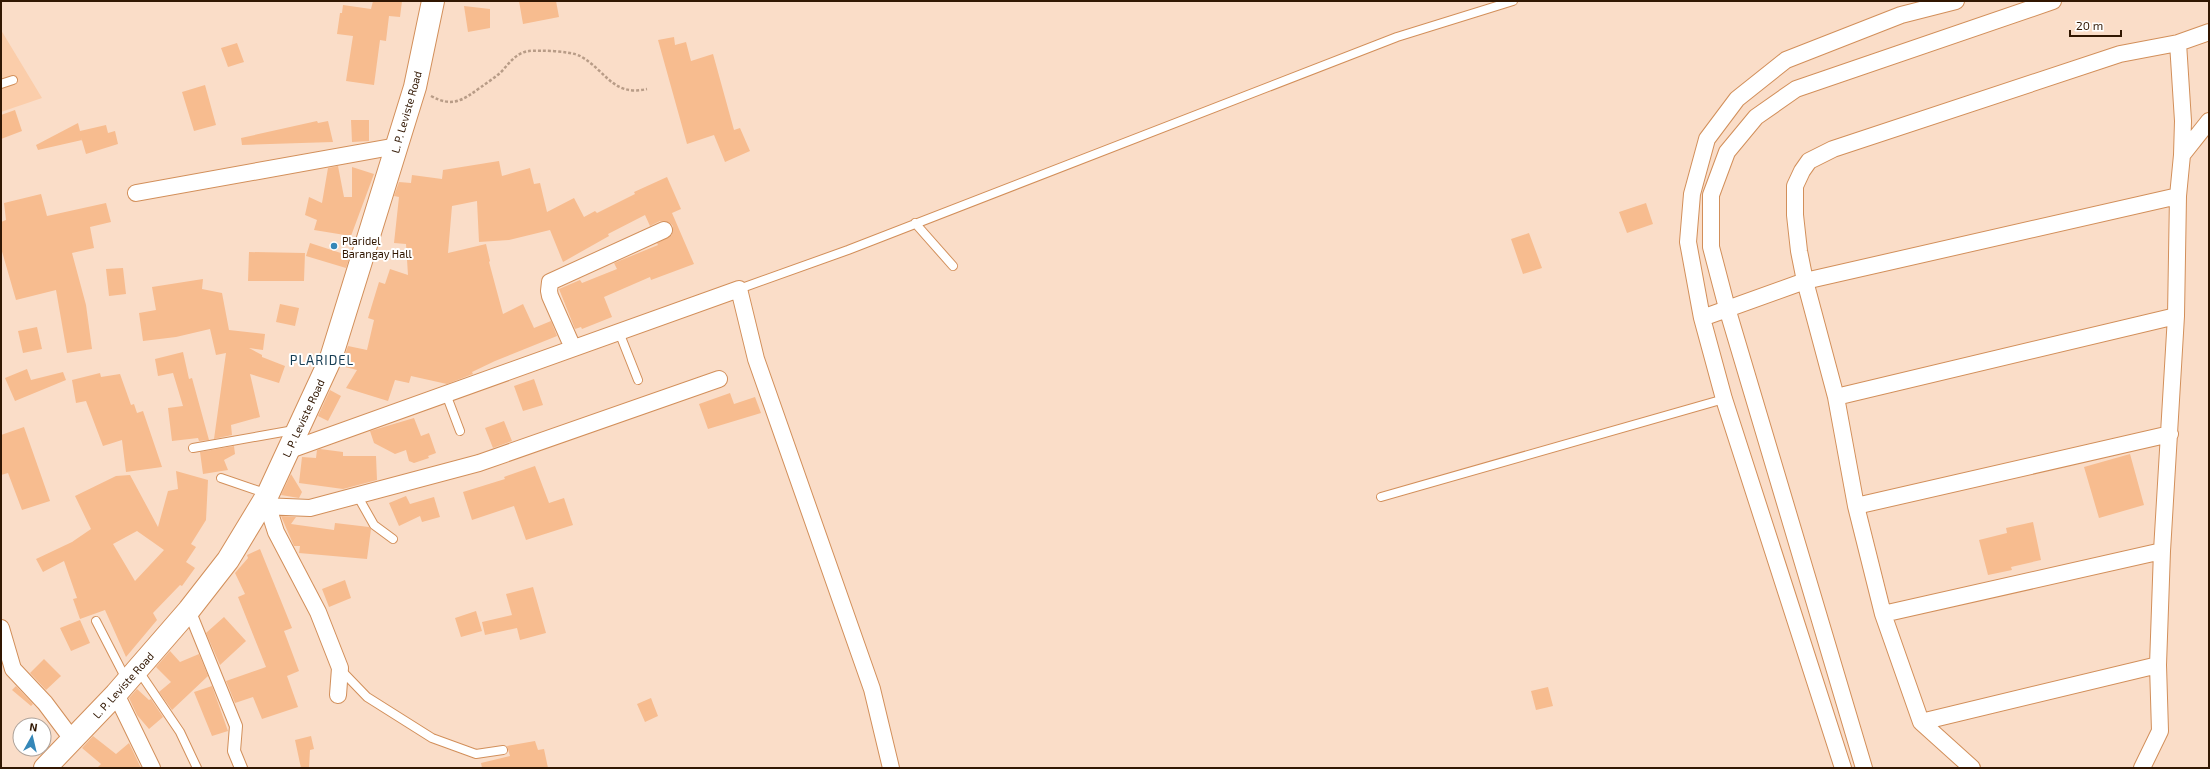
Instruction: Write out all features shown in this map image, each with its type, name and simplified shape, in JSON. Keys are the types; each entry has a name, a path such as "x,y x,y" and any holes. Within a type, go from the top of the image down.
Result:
{"main road":[{"name":"L. P. Leviste Road","path":"45,768 127,682 189,610 228,560 266,502 287,451 331,358 415,87 432,1"}],"street":[{"path":"1843,768 1724,399 1702,318 1688,242 1692,194 1707,139 1737,99 1786,60 1901,15 1956,1"},
{"path":"1864,768 1727,308 1711,247 1711,195 1727,152 1756,117 1796,89 2053,1"},
{"path":"1972,768 1921,722 1883,614 1856,506 1836,397 1805,281 1799,251 1795,215 1795,186 1809,161 1841,147 2120,54 2178,43 2209,32"},
{"path":"2142,768 2160,732 2158,665 2162,551 2176,316 2178,196 2182,155 2183,121 2178,43"},
{"path":"2182,155 2209,121"},
{"path":"136,193 397,146"},
{"path":"1702,318 1805,281 2178,196"},
{"path":"573,348 550,296 550,282 664,230"},
{"path":"287,451 739,290 756,359 872,689 891,768"},
{"path":"1836,397 2176,316"},
{"path":"338,695 340,668 318,612 276,532 266,502 310,508 479,463 718,379"},
{"path":"1856,506 2170,434"},
{"path":"1883,614 2162,551"},
{"path":"189,610 236,726 234,751 241,768"},
{"path":"1,628 13,669 45,703 72,739"},
{"path":"1921,722 2158,665"},
{"path":"127,682 152,768"}],"lane":[{"path":"739,290 915,224 1397,37 1512,1"},
{"path":"1,84 12,80"},
{"path":"915,224 953,266"},
{"path":"619,332 638,380"},
{"path":"446,394 460,431"},
{"path":"1381,497 1724,399"},
{"path":"193,448 297,430"},
{"path":"221,478 266,502"},
{"path":"357,495 374,525 393,539"},
{"path":"96,621 127,682 180,732 197,768"},
{"path":"340,668 367,696 432,738 476,754 503,750"}],"path":[{"path":"415,87 439,100 449,102 463,101 500,73 512,58 529,52 579,55 610,81 621,87 635,92 647,89"}],"shaded area":[{"path":"1,30 42,98 1,112"}],"building":[{"path":"373,1 402,1 400,17 389,16 386,41 380,40 374,85 346,81 353,36 337,34 340,13 342,13 343,5 371,9"},
{"path":"519,1 556,1 559,17 523,24"},
{"path":"464,6 490,9 490,28 468,32"},
{"path":"674,37 675,45 686,42 691,61 713,54 734,130 740,128 750,151 725,162 714,135 687,144 658,40"},
{"path":"237,43 244,62 228,67 221,48"},
{"path":"205,85 216,125 194,131 182,92"},
{"path":"15,110 22,131 1,139 1,115"},
{"path":"351,120 369,120 369,141 352,142"},
{"path":"317,121 318,123 328,121 333,142 242,145 241,138"},
{"path":"78,123 80,131 106,125 108,133 115,131 118,144 86,154 82,140 38,150 36,145"},
{"path":"499,161 502,176 530,168 534,184 540,183 547,212 574,198 584,217 595,211 597,213 635,194 634,192 667,177 681,209 672,213 694,264 651,280 650,277 604,297 612,317 582,329 581,327 575,329 559,289 580,280 582,283 617,269 614,263 658,245 657,243 672,235 673,226 670,223 660,221 650,226 645,215 608,234 609,236 563,262 550,230 509,240 479,242 477,201 452,206 448,253 486,244 489,262 503,314 523,304 534,328 551,321 557,336 495,361 472,372 473,374 447,384 411,376 409,383 395,380 388,401 346,388 357,370 341,366 348,346 367,350 374,320 368,318 379,282 385,284 390,269 408,275 406,244 394,243 399,197 394,196 399,182 411,183 412,175 442,179 443,170"},
{"path":"338,166 344,197 352,197 352,167 374,174 351,236 314,230 317,220 305,215 309,197 322,203 328,168"},
{"path":"41,194 47,216 106,203 111,222 90,227 94,248 72,253 86,305 92,349 67,353 56,290 16,300 1,248 1,222 6,220 4,203"},
{"path":"1646,203 1653,224 1627,233 1619,212"},
{"path":"1529,233 1542,268 1523,274 1511,239"},
{"path":"310,243 350,256 346,268 306,256"},
{"path":"249,252 305,253 304,281 248,281"},
{"path":"123,268 126,294 109,296 106,269"},
{"path":"203,279 202,289 222,293 229,330 265,334 263,350 249,348 262,355 262,357 285,366 279,383 250,374 260,417 231,425 232,435 214,439 226,353 216,355 210,329 176,337 143,341 139,313 156,310 152,287"},
{"path":"280,304 299,308 295,326 276,322"},
{"path":"37,327 42,349 23,353 18,331"},
{"path":"183,352 189,379 192,378 209,440 199,441 198,438 172,441 168,408 183,406 173,373 158,376 155,359"},
{"path":"27,369 31,380 63,372 66,380 15,401 5,378"},
{"path":"100,373 101,377 120,374 131,405 134,404 137,413 143,411 162,467 126,472 122,440 103,446 86,401 76,403 72,380"},
{"path":"534,379 543,405 523,411 514,386"},
{"path":"330,390 341,396 328,421 318,416"},
{"path":"730,393 734,404 755,397 761,413 708,429 699,404"},
{"path":"414,418 421,436 429,433 436,453 428,456 429,458 414,463 409,461 406,450 395,454 374,443 370,431"},
{"path":"504,421 512,441 493,448 485,428"},
{"path":"24,427 50,501 22,510 8,473 1,475 1,435"},
{"path":"234,446 235,454 224,460 228,470 203,474 200,452"},
{"path":"320,449 343,452 343,456 376,456 377,480 343,489 299,483 302,457 316,458 317,450"},
{"path":"2130,454 2144,505 2099,518 2084,467"},
{"path":"535,466 549,503 564,498 573,525 526,540 514,506 472,520 463,492 505,479 504,477"},
{"path":"176,471 208,480 206,520 191,544 196,547 186,562 195,568 182,586 180,585 153,613 157,620 126,657 105,610 80,619 73,599 77,598 64,561 43,572 36,559 72,542 91,529 75,496 116,476 130,475 158,527 168,491 178,489","holes":["137,531 164,550 135,581 113,544"]},
{"path":"291,474 302,492 299,498 281,495"},
{"path":"406,496 410,504 434,497 440,517 422,522 420,516 399,526 389,503"},
{"path":"281,516 296,517 291,524 334,530 335,523 369,527 371,529 367,559 299,553 300,546 294,546"},
{"path":"2033,522 2041,560 2011,567 2012,570 1988,575 1979,540 2007,533 2006,528"},
{"path":"260,549 292,628 284,631 299,671 287,676 298,707 262,719 253,697 235,703 226,681 266,667 238,597 245,594 235,573 248,558 247,555"},
{"path":"345,580 351,598 329,607 322,589"},
{"path":"533,587 546,633 520,640 517,628 485,635 482,622 512,615 506,594"},
{"path":"476,611 482,631 461,637 455,618"},
{"path":"224,617 246,641 220,665 206,633"},
{"path":"80,620 90,643 71,651 60,628"},
{"path":"170,651 180,662 199,654 208,676 172,710 159,692 171,682 156,667"},
{"path":"44,659 61,676 46,690 30,673"},
{"path":"16,686 33,704 31,706 12,690"},
{"path":"212,686 228,731 212,736 194,692"},
{"path":"1548,687 1553,706 1536,710 1531,691"},
{"path":"137,689 149,700 151,699 163,717 149,729 137,715 129,698"},
{"path":"651,698 658,716 645,722 637,704"},
{"path":"93,736 116,754 129,743 141,768 97,768 101,764 82,748"},
{"path":"311,736 314,749 310,750 309,768 301,768 295,740"},
{"path":"535,741 538,750 544,749 548,768 482,768 481,763 510,756 507,746"}],"place":[{"name":"Plaridel Barangay Hall","path":"334,246"}],"district":[{"name":"PLARIDEL","path":"322,360"}]}
